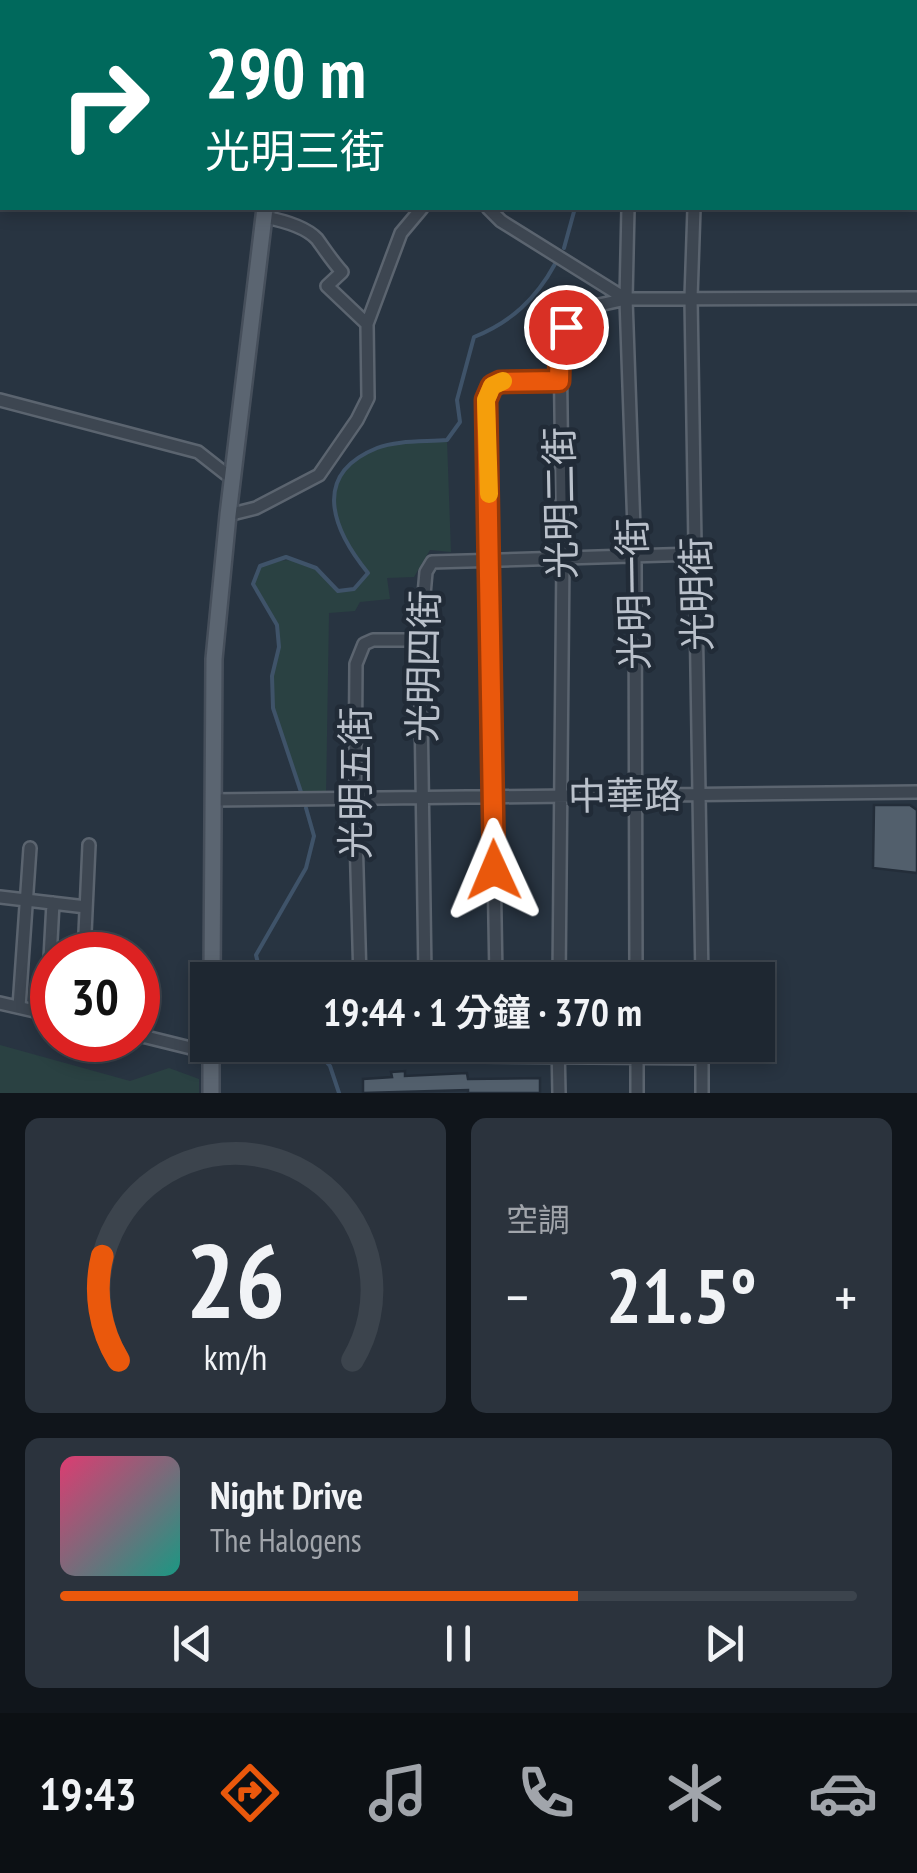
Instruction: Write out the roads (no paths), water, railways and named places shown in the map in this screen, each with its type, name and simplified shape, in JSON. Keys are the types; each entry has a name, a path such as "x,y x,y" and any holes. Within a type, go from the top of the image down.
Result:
{"main road":[{"path":"212,962 214,659 264,212"},
{"path":"211,1093 212,1062"}],"street":[{"path":"228,515 256,508 320,475 368,398 367,324 401,233 420,210"},
{"path":"490,210 626,300"},
{"name":"光明一街","path":"628,210 626,300 635,558 636,962"},
{"name":"光明街","path":"694,210 691,298 702,962"},
{"path":"264,212 318,240 322,252 342,272 328,286 367,324"},
{"name":"光明二街","path":"558,962 563,557 560,338 574,316 590,306 626,300 917,298"},
{"path":"496,962 488,393 500,382 559,381"},
{"path":"0,400 198,452 226,474 233,475"},
{"name":"光明四街","path":"426,962 420,640 426,572 432,562 696,554"},
{"name":"光明五街","path":"360,962 355,798 358,654 364,644 374,640 420,640"},
{"name":"中華路","path":"212,800 917,792"},
{"path":"85,932 88,845"},
{"path":"18,1007 30,848"},
{"path":"0,897 86,907"},
{"path":"52,932 53,903"},
{"path":"0,1003 30,1010"},
{"path":"160,1039 190,1045"},
{"path":"558,1062 559,1093"},
{"path":"637,1062 637,1093"},
{"path":"702,1062 702,1093"}],"waterway":[{"path":"564,248 574,210"},
{"path":"302,795 273,708 272,676 279,647 277,625 253,584 260,566 286,557 316,568 338,591 354,589 368,573 338,522 335,488 342,473 356,459 385,445 447,440 460,422 457,400 474,337 521,308 555,264"},
{"path":"258,962 256,955 306,868 314,836 306,808"},
{"path":"326,1062 339,1093"}]}
